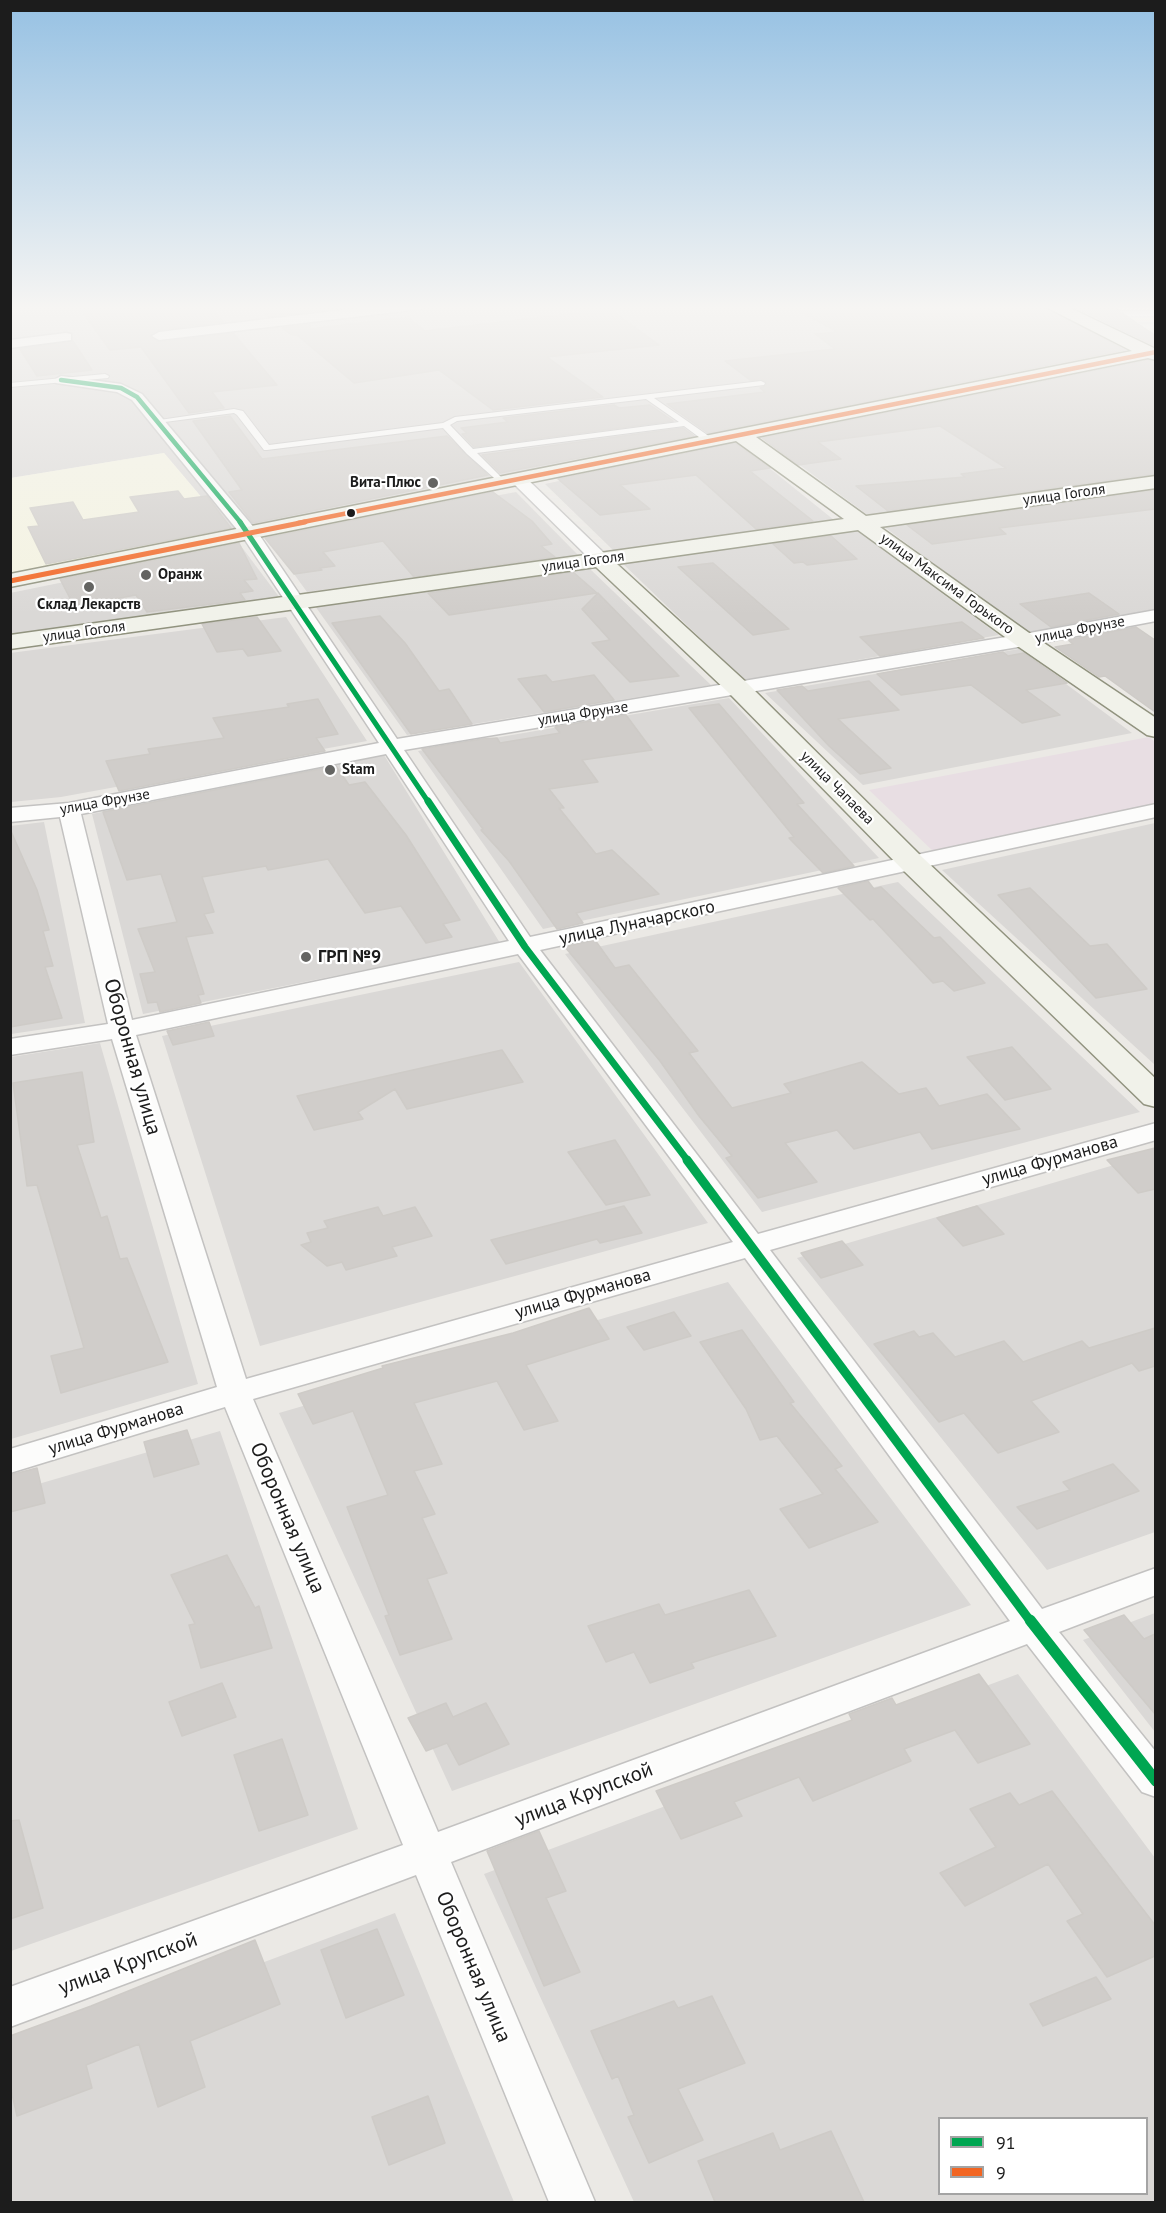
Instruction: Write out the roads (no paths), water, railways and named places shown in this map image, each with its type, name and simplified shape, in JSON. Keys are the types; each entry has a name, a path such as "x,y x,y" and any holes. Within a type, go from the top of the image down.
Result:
{"street":[{"path":"146,408 250,534 525,947 1034,1626 1155,1781"},
{"path":"10,581 875,408"},
{"name":"улица Максима Горького","path":"740,435 1024,640 1155,730"},
{"name":"улица Чапаева","path":"511,481 600,559 738,688 913,864 1155,1097"},
{"name":"улица Гоголя","path":"10,642 1155,482"},
{"name":"улица Фрунзе","path":"10,815 69,810 393,746 1024,640 1155,615"},
{"name":"Оборонная улица","path":"69,810 122,1030 235,1393 572,2202"},
{"name":"улица Луначарского","path":"10,1047 122,1030 525,947 1155,810"},
{"name":"улица Фурманова","path":"10,1461 235,1393 1155,1131"},
{"name":"улица Крупской","path":"10,2007 1155,1581"}],"lane":[{"path":"157,421 234,411 240,413 267,448 445,425 455,419 545,408"},
{"path":"663,408 710,441"},
{"path":"470,452 684,424"},
{"path":"445,425 470,452 511,481"}],"place":[{"name":"Вита-Плюс","path":"433,483"},
{"name":"Оранж","path":"146,575"},
{"name":"Склад Лекарств","path":"89,587"},
{"name":"Stam","path":"330,770"},
{"name":"ГРП №9","path":"306,957"}]}
